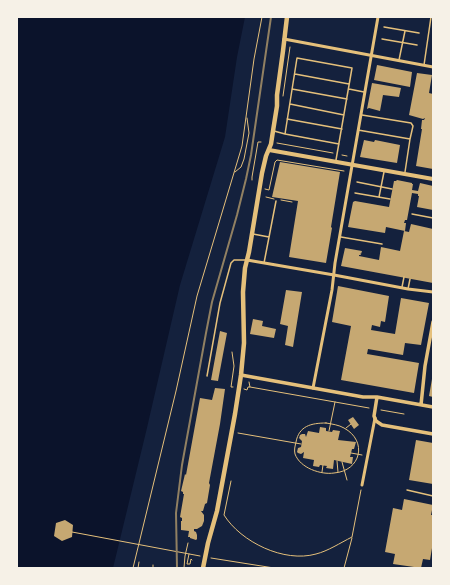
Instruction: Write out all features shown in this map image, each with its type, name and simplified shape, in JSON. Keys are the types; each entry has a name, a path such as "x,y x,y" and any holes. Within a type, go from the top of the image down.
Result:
{"main road":[{"path":"203,568 217,511 241,375 244,337 243,288 259,188 266,156 274,131 287,17"},
{"path":"269,150 433,179"}],"street":[{"path":"313,388 378,17"},
{"path":"284,39 433,67"},
{"path":"247,260 402,288 433,292"},
{"path":"421,405 425,366 433,322"},
{"path":"241,375 363,397 377,397 433,407"},
{"path":"362,485 375,418 377,397"},
{"path":"375,418 378,423 382,425 433,434"}],"lane":[{"path":"424,65 431,17"},
{"path":"384,27 419,33"},
{"path":"399,61 405,31"},
{"path":"382,38 417,45"},
{"path":"285,134 297,58 352,68 335,162"},
{"path":"295,74 350,84"},
{"path":"292,89 347,99"},
{"path":"349,89 364,92"},
{"path":"290,104 344,115"},
{"path":"361,114 411,123 413,125 404,174"},
{"path":"287,119 342,129"},
{"path":"358,130 410,139"},
{"path":"274,131 339,144"},
{"path":"379,197 384,170"},
{"path":"357,182 392,189"},
{"path":"355,193 390,199"},
{"path":"264,263 276,201"},
{"path":"412,214 433,218"},
{"path":"252,234 269,237"},
{"path":"340,236 382,244"},
{"path":"207,376 222,291 231,263 234,260 247,260"},
{"path":"402,288 404,278"},
{"path":"408,289 410,279"},
{"path":"407,490 433,496"}],"path":[{"path":"133,568 178,384 197,296 242,146 254,60 262,17"},
{"path":"234,172 239,169 244,159 249,133 246,116"},
{"path":"252,180 258,142 262,142"},
{"path":"259,188 269,190 276,160 344,171"},
{"path":"231,387 234,366 232,352"},
{"path":"249,383 250,387"},
{"path":"247,390 248,387 250,387"},
{"path":"250,387 369,408"},
{"path":"329,431 335,402"},
{"path":"381,410 404,414"},
{"path":"320,423 331,424 345,429 354,436 357,441 359,446 358,454 354,464 349,469 344,471 327,473 304,466 295,454 294,448 297,435 301,430 309,425 320,423"},
{"path":"345,429 351,424"},
{"path":"232,432 302,444"},
{"path":"351,453 368,456"},
{"path":"337,461 338,472"},
{"path":"342,462 346,480"},
{"path":"322,472 323,465"},
{"path":"231,480 224,515 244,536 261,548 290,556 303,556 316,554 352,537"},
{"path":"344,568 352,537 362,485"},
{"path":"72,532 189,553 187,564 190,564 191,559 192,560"},
{"path":"184,568 188,543"},
{"path":"230,561 274,568"},
{"path":"138,568 139,562"}],"water":[{"path":"17,17 245,17 237,57 225,137 180,285 113,568 17,568"}],"building":[{"path":"377,65 412,72 410,87 374,80"},
{"path":"417,73 432,75 429,93 433,94 433,169 416,166 422,120 425,118 423,119 409,115"},
{"path":"372,83 401,88 399,97 383,95 380,111 369,108 367,109"},
{"path":"364,140 374,142 375,140 400,145 397,163 360,157"},
{"path":"280,162 340,172 326,263 289,257 298,201 272,197"},
{"path":"397,180 412,183 412,190 418,191 420,183 433,186 433,210 417,207 419,196 418,194 412,193 407,220 405,220 404,223 406,223 405,231 386,227 385,233 348,227 353,202 355,201 389,207 394,181"},
{"path":"411,224 433,229 433,283 341,266 345,248 362,251 361,254 360,253 361,255 359,256 379,260 381,247 400,251 404,231 409,232"},
{"path":"338,286 389,296 385,322 381,321 380,327 372,325 371,330 395,334 401,298 429,303 421,345 405,343 403,355 368,349 367,354 419,363 414,393 341,380 351,326 332,322"},
{"path":"286,290 302,292 293,347 285,345 288,326 280,324"},
{"path":"253,319 263,321 262,326 276,329 274,338 250,334"},
{"path":"220,331 227,333 218,381 211,380"},
{"path":"432,379 433,380 433,397 429,396"},
{"path":"215,388 225,389 207,503 205,504 203,511 201,511 204,515 204,521 202,526 194,529 197,535 196,540 188,537 189,531 181,530 182,518 180,517 184,494 181,491 185,474 186,475 200,398 212,400"},
{"path":"353,417 359,425 354,429 348,420"},
{"path":"320,427 326,428 326,431 340,431 338,440 356,442 350,457 353,457 352,464 334,460 333,469 326,468 327,466 313,466 314,460 303,458 304,452 301,454 297,452 298,448 301,447 302,441 299,438 300,435 305,434 306,437 308,431 319,433"},
{"path":"416,440 433,443 433,484 409,480"},
{"path":"404,499 433,505 431,515 433,515 433,542 430,560 423,559 421,568 393,564 395,554 385,552 393,508 402,510"},
{"path":"65,520 73,525 72,537 62,541 54,536 56,523"}],"railway":[{"path":"177,568 176,513 182,465 212,302 237,215 251,155 271,17"}]}
